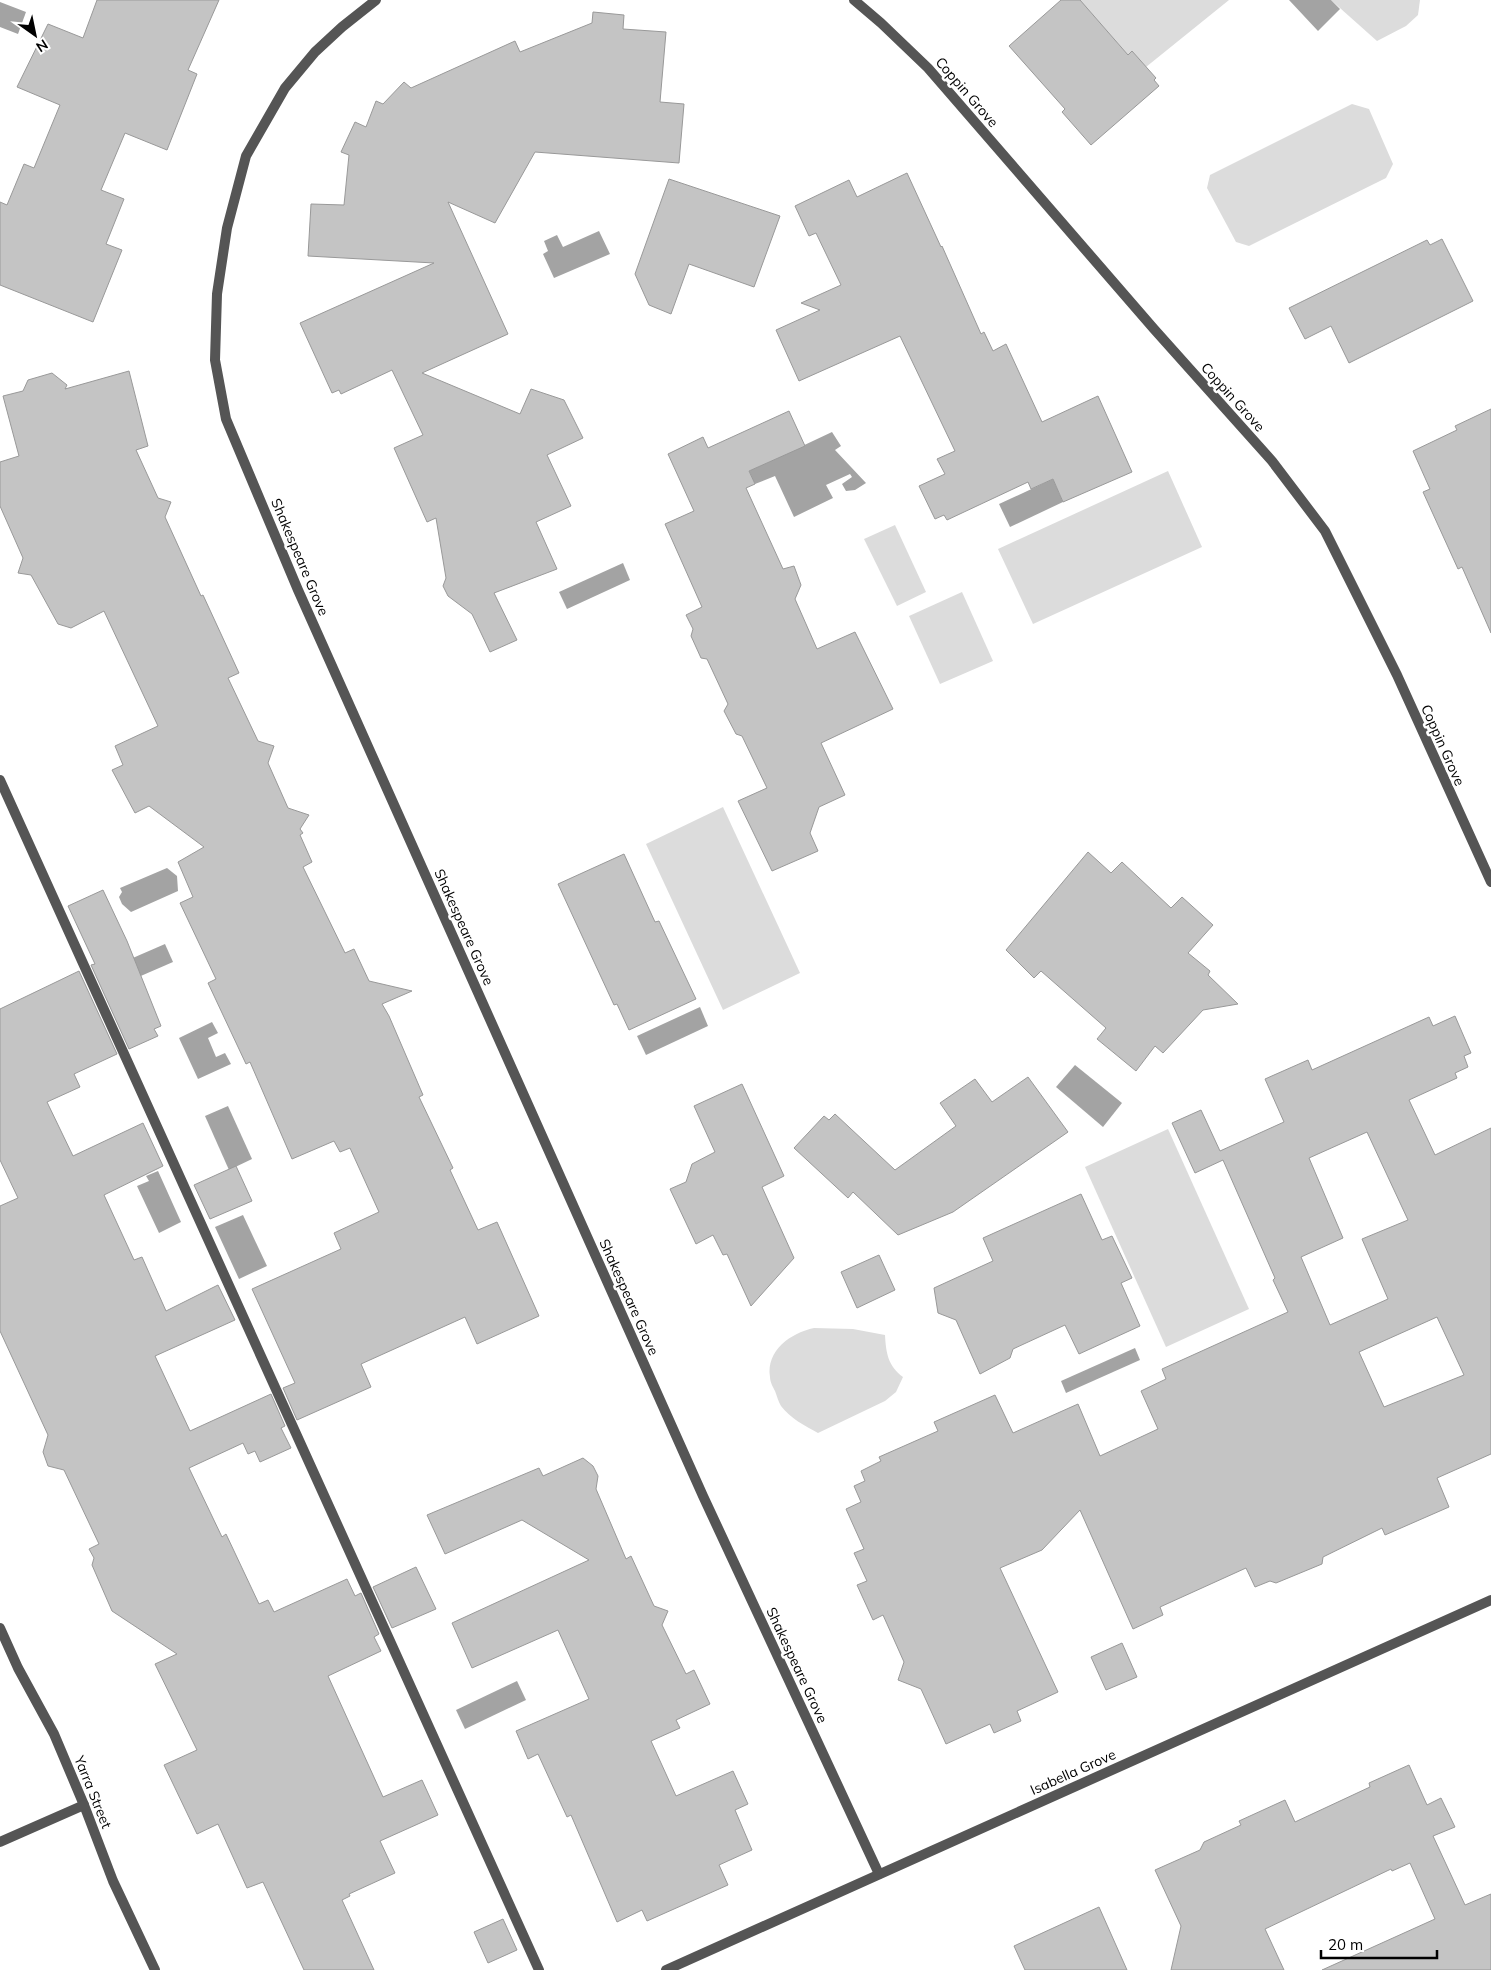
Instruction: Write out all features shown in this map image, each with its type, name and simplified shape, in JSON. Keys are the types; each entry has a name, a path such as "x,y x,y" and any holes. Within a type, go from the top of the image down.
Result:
{"street":[{"name":"Shakespeare Grove","path":"376,0 342,27 315,52 285,88 246,156 227,228 217,294 215,360 226,419 298,590 699,1487 880,1874"},
{"name":"Coppin Grove","path":"854,0 928,68 1154,329 1272,461 1325,531 1397,675 1491,882"},
{"path":"0,780 539,1970"},
{"name":"Isabella Grove","path":"666,1970 1491,1600"},
{"name":"Yarra Street","path":"0,1628 18,1668 54,1734 113,1881 155,1970"},
{"path":"0,1842 84,1805"}],"shaded area":[{"path":"1080,0 1229,0 1146,67 1133,52 1128,55"},
{"path":"1289,0 1331,0 1340,9 1318,31"},
{"path":"1331,0 1420,0 1418,15 1406,26 1377,41"},
{"path":"0,2 26,12 18,34 0,27"},
{"path":"1352,104 1369,109 1393,164 1386,178 1249,246 1236,242 1207,188 1210,175"},
{"path":"599,231 610,254 554,278 543,254 548,251 544,241 557,235 563,247"},
{"path":"832,432 841,446 835,450 866,483 855,490 846,491 842,484 852,477 850,474 826,485 833,498 794,517 775,476 755,484 749,471"},
{"path":"1168,471 1202,547 1033,624 998,549"},
{"path":"1053,479 1063,502 1010,527 999,504"},
{"path":"895,525 926,592 897,606 864,539"},
{"path":"623,563 630,580 567,609 559,592"},
{"path":"962,592 993,661 940,684 909,616"},
{"path":"723,807 800,973 723,1010 646,844"},
{"path":"167,868 177,876 178,891 131,912 122,904 119,897 122,892 120,888"},
{"path":"165,944 173,962 120,985 112,967"},
{"path":"700,1007 708,1026 646,1055 637,1036"},
{"path":"212,1022 218,1033 208,1038 216,1057 225,1053 231,1064 198,1079 179,1038"},
{"path":"1075,1065 1122,1103 1103,1127 1056,1087"},
{"path":"228,1106 252,1159 229,1170 205,1116"},
{"path":"1168,1129 1249,1309 1166,1347 1085,1167"},
{"path":"158,1171 181,1222 159,1233 137,1186 149,1181 146,1176"},
{"path":"243,1215 267,1266 239,1279 215,1227"},
{"path":"814,1328 853,1329 885,1335 886,1348 891,1364 903,1377 896,1392 885,1401 818,1433 798,1421 781,1406 770,1377 772,1359 782,1344 805,1330"},
{"path":"1135,1348 1140,1360 1066,1393 1061,1381"},
{"path":"517,1681 526,1700 465,1729 456,1710"}],"building":[{"path":"97,0 219,0 188,70 197,74 167,150 125,133 101,190 124,199 106,244 122,250 93,322 0,285 0,202 7,205 24,164 34,168 60,105 17,87 48,24 83,38"},
{"path":"1061,0 1080,0 1128,55 1132,51 1156,78 1154,80 1159,86 1091,145 1062,112 1065,109 1009,46"},
{"path":"593,12 624,15 623,29 666,32 660,102 684,104 679,163 535,152 495,223 448,202 508,334 422,373 520,414 531,389 564,400 583,438 547,455 571,506 536,522 557,569 494,593 517,640 490,652 472,614 448,596 443,586 446,578 436,518 427,522 394,448 423,435 392,370 341,394 339,390 332,393 300,323 434,263 308,256 311,204 344,205 349,155 341,152 355,122 366,127 376,101 383,104 404,82 411,88 515,41 520,52 592,23"},
{"path":"907,173 981,334 984,332 993,351 1006,344 1042,422 1098,396 1132,472 1063,502 1053,479 1031,489 1028,482 947,520 944,515 935,519 919,486 945,474 937,459 955,451 900,336 799,381 776,330 820,310 801,303 841,285 816,233 809,236 795,206 849,180 857,197"},
{"path":"669,179 780,216 754,287 689,264 671,314 649,305 635,274"},
{"path":"1442,239 1473,301 1349,363 1331,326 1305,339 1289,308 1427,240 1430,245"},
{"path":"129,371 148,446 136,450 158,498 171,502 165,517 239,673 228,678 258,741 274,746 268,763 288,808 309,815 300,829 303,833 300,835 312,862 303,867 345,953 354,949 369,981 412,991 382,1004 423,1095 419,1097 453,1168 450,1170 478,1230 497,1222 539,1316 477,1344 465,1317 361,1364 371,1387 297,1420 283,1388 295,1383 252,1289 341,1249 334,1233 379,1212 350,1148 340,1152 334,1141 292,1159 250,1062 246,1064 208,983 216,979 180,903 193,897 178,862 204,847 149,806 135,813 112,770 123,765 115,746 158,726 104,611 71,628 58,624 31,575 18,573 23,558 0,506 0,462 19,456 3,396 23,391 28,380 52,373 67,385 65,389"},
{"path":"1491,409 1491,633 1462,567 1458,569 1423,492 1430,489 1413,451 1457,430 1455,426"},
{"path":"789,411 805,446 749,471 755,484 746,488 783,569 794,566 801,585 795,599 817,649 855,632 893,709 821,743 845,795 819,807 810,833 818,851 772,871 738,801 767,788 742,736 736,734 724,711 728,704 707,659 701,658 691,636 693,629 686,615 702,607 665,524 694,511 668,454 703,437 708,448"},
{"path":"1088,852 1111,873 1122,862 1171,908 1182,897 1213,925 1188,953 1210,971 1208,975 1238,1004 1203,1010 1163,1053 1155,1046 1136,1071 1097,1039 1106,1028 1041,971 1034,978 1006,950"},
{"path":"624,854 655,922 659,921 696,999 629,1030 617,1004 614,1005 558,884"},
{"path":"103,890 127,941 161,1026 154,1029 158,1036 129,1049 91,965 95,964 68,906"},
{"path":"79,971 117,1054 74,1074 80,1087 47,1102 73,1156 143,1123 163,1166 104,1195 134,1260 142,1257 166,1311 218,1285 235,1320 155,1356 190,1431 271,1394 285,1426 281,1428 291,1448 260,1462 255,1451 248,1454 243,1443 189,1468 222,1537 226,1534 259,1604 268,1600 274,1612 347,1579 355,1596 361,1593 379,1634 374,1637 381,1651 328,1676 383,1797 422,1780 438,1815 380,1841 395,1873 349,1894 350,1896 342,1900 374,1970 304,1970 263,1882 247,1888 218,1824 197,1834 164,1765 197,1750 155,1664 177,1654 112,1611 92,1565 94,1558 89,1549 99,1544 64,1470 48,1466 43,1452 48,1435 0,1331 0,1206 18,1198 0,1160 0,1009"},
{"path":"1455,1016 1471,1053 1464,1056 1468,1067 1455,1073 1457,1078 1409,1100 1435,1155 1491,1128 1491,1454 1437,1478 1449,1507 1385,1535 1382,1528 1323,1557 1322,1564 1276,1583 1270,1581 1255,1587 1246,1568 1160,1607 1163,1615 1133,1629 1080,1510 1042,1550 1000,1568 1058,1692 1017,1711 1021,1721 994,1733 990,1724 946,1744 921,1689 898,1680 904,1662 883,1615 873,1620 857,1585 867,1581 854,1553 864,1549 846,1509 861,1502 854,1486 865,1481 861,1471 881,1461 879,1457 938,1431 934,1422 995,1395 1013,1433 1078,1404 1100,1456 1158,1429 1141,1391 1166,1379 1162,1369 1288,1312 1223,1160 1195,1173 1172,1123 1201,1110 1220,1151 1284,1122 1265,1079 1308,1060 1312,1070 1429,1017 1433,1026","holes":["1367,1132 1408,1220 1362,1239 1388,1299 1330,1325 1301,1257 1343,1238 1309,1158","1437,1317 1464,1375 1384,1407 1359,1352"]},
{"path":"1028,1077 1068,1132 953,1212 898,1235 853,1192 848,1198 794,1148 824,1116 829,1120 835,1114 895,1170 956,1126 940,1103 975,1079 992,1102"},
{"path":"742,1084 784,1176 762,1187 794,1258 751,1306 727,1254 723,1255 713,1235 696,1244 670,1189 686,1182 692,1164 715,1152 694,1106"},
{"path":"236,1166 252,1201 210,1219 194,1185"},
{"path":"1081,1194 1102,1240 1112,1236 1132,1278 1121,1283 1140,1326 1079,1354 1065,1325 1013,1349 1010,1358 980,1374 956,1320 938,1313 934,1288 993,1261 983,1238"},
{"path":"879,1255 895,1290 857,1308 841,1272"},
{"path":"583,1458 593,1466 598,1476 596,1489 626,1559 631,1556 654,1606 668,1611 662,1625 686,1674 694,1670 710,1704 676,1720 680,1728 651,1741 676,1796 733,1771 748,1804 735,1810 752,1850 719,1865 728,1885 647,1921 642,1910 617,1922 571,1815 567,1817 538,1754 528,1759 516,1731 589,1699 558,1630 472,1668 452,1623 589,1560 522,1520 445,1554 427,1515 539,1468 543,1476"},
{"path":"416,1567 436,1609 392,1628 373,1587"},
{"path":"1122,1643 1137,1677 1106,1690 1091,1657"},
{"path":"1409,1765 1427,1805 1441,1798 1455,1827 1433,1836 1465,1905 1491,1894 1491,1970 1322,1970 1435,1919 1410,1863 1392,1871 1391,1869 1265,1929 1284,1970 1171,1970 1181,1926 1155,1870 1200,1850 1204,1842 1241,1825 1239,1821 1285,1800 1295,1822 1370,1787 1369,1783"},
{"path":"1099,1907 1127,1970 1025,1970 1014,1946"},
{"path":"503,1919 517,1950 488,1963 474,1932"}]}
